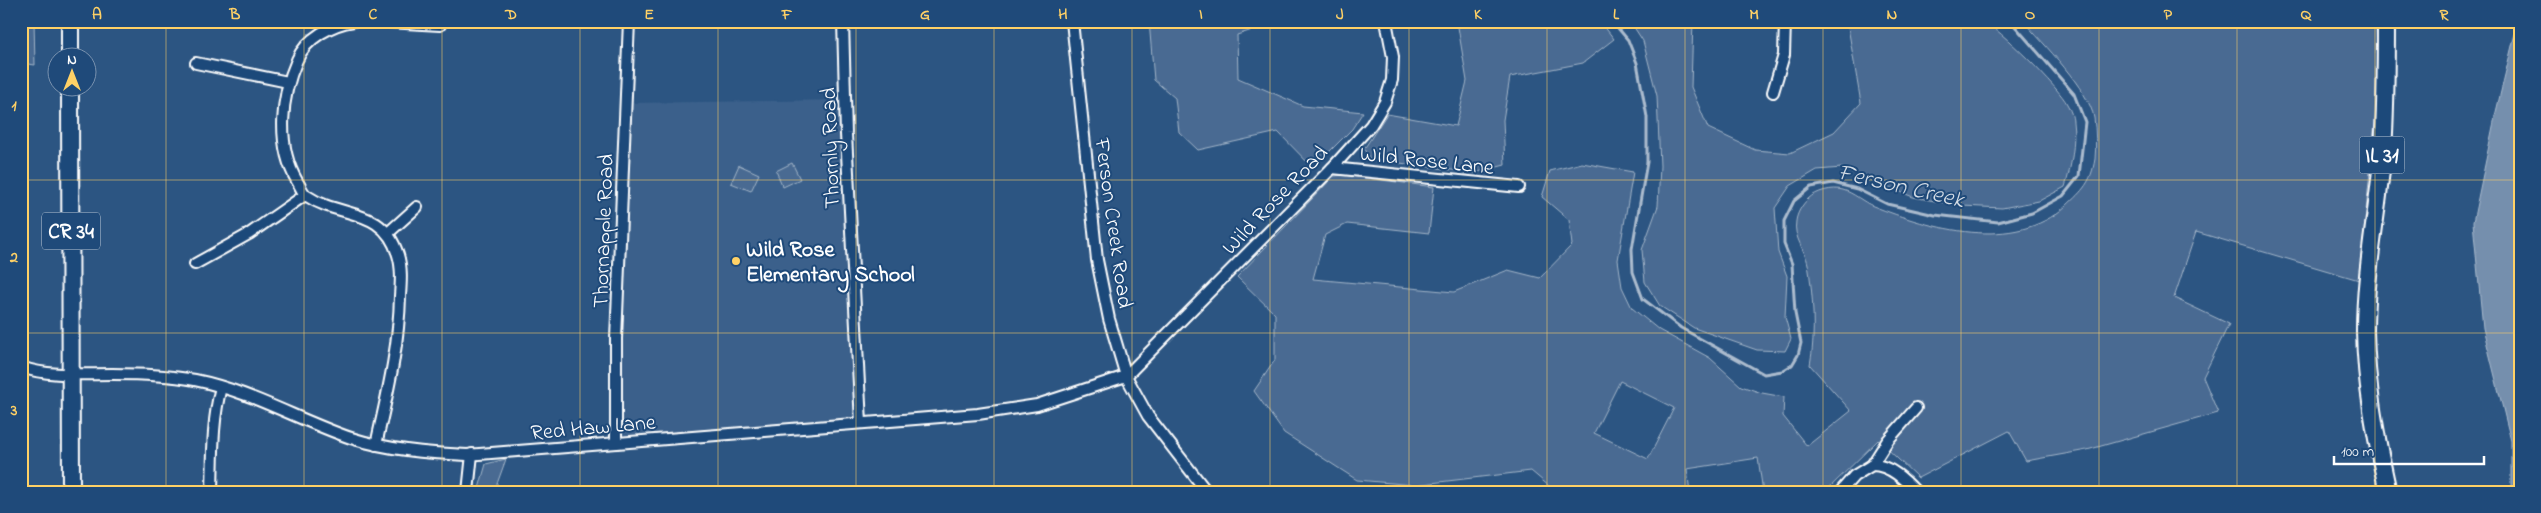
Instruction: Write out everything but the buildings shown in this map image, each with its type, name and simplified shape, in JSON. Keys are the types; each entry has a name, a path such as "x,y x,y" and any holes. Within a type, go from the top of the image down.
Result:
{"main road":[{"path":"70,21 70,48"},
{"name":"IL 31","path":"2386,21 2383,150 2366,288 2365,331 2368,388 2374,433 2388,492"},
{"name":"CR 34","path":"70,98 71,492"}],"street":[{"path":"354,21 332,27 310,43 298,57 288,82 285,107 285,149 291,170 305,195 326,205 369,218 388,233 398,255 401,271 399,333 376,445"},
{"path":"370,21 440,25"},
{"name":"Thornapple Road","path":"616,443 616,340 629,21"},
{"name":"Thornly Road","path":"843,21 846,134 861,424"},
{"name":"Ferson Creek Road","path":"1072,21 1097,260 1109,319 1126,376 1148,416 1208,492"},
{"name":"Wild Rose Road","path":"1126,376 1332,168 1371,125 1385,102 1392,80 1393,57 1386,21"},
{"path":"1773,92 1784,55 1785,21"},
{"path":"196,63 288,82"},
{"name":"Wild Rose Lane","path":"1332,168 1519,187"},
{"path":"195,264 249,234 305,195"},
{"path":"388,233 417,207"},
{"name":"Red Haw Lane","path":"21,367 71,375 173,376 221,387 376,445 429,454 472,454 978,414 1037,405 1126,376"},
{"path":"212,492 213,438 216,407 221,387"},
{"path":"1840,492 1854,476 1872,465 1888,440 1916,408"},
{"path":"468,492 472,454"},
{"path":"1872,465 1884,467 1896,474 1916,492"}],"shaded area":[{"path":"21,21 34,21 35,65 21,63"},
{"path":"1149,21 1280,21 1237,35 1238,78 1303,106 1363,112 1352,129 1313,168 1278,132 1198,150 1179,132 1175,98 1154,80"},
{"path":"1457,21 1600,21 1614,39 1583,63 1510,77 1503,120 1505,165 1474,173 1370,159 1364,149 1387,114 1456,126 1467,81"},
{"path":"1630,21 1693,21 1691,87 1708,128 1755,150 1790,153 1834,132 1861,103 1847,21 1983,21 2001,34 2028,59 2062,96 2068,106 2072,118 2074,138 2071,163 2065,187 2039,201 2002,208 1962,206 1913,197 1842,168 1817,170 1790,186 1775,208 1778,252 1787,276 1785,317 1791,339 1785,351 1757,350 1694,328 1660,306 1645,282 1642,250 1658,206 1660,166 1657,96 1643,41"},
{"path":"2023,21 2376,21 2378,92 2359,280 2196,232 2174,298 2229,324 2203,377 2218,413 2087,450 2026,461 2009,431 1918,478 1878,440 1825,492 1763,492 1758,458 1687,469 1690,492 1556,492 1531,471 1414,485 1357,480 1284,433 1254,391 1275,360 1275,314 1237,277 1334,176 1344,175 1434,187 1429,233 1347,224 1325,235 1313,279 1454,292 1508,270 1540,278 1572,245 1569,220 1542,197 1550,171 1582,163 1633,172 1618,260 1622,287 1632,308 1659,330 1710,358 1741,386 1762,393 1784,397 1783,416 1807,446 1851,411 1810,365 1813,328 1811,288 1808,264 1796,233 1796,227 1799,212 1811,196 1830,189 1839,189 1851,193 1873,206 1920,222 1972,232 1997,233 2022,229 2045,220 2066,206 2089,180 2096,149 2095,123 2091,107 2075,81","holes":["1620,381 1674,408 1648,459 1594,433"]},
{"path":"2518,21 2520,492 2511,492 2511,441 2483,328 2473,222 2496,112"},
{"name":"Wild Rose Elementary School","path":"842,100 857,420 615,440 629,103"},
{"path":"792,163 800,179 783,187 776,171"},
{"path":"739,165 759,174 751,191 731,183"},
{"path":"506,459 494,492 478,492 486,464"}],"waterway":[{"name":"Ferson Creek","path":"1612,21 1628,40 1637,63 1647,117 1647,162 1632,249 1633,272 1643,299 1681,328 1764,374 1782,371 1792,365 1798,355 1801,343 1795,313 1792,264 1784,244 1784,221 1794,201 1811,187 1833,183 1857,189 1887,204 1935,215 1998,222 2032,213 2063,196 2079,176 2085,122 2074,94 2014,25 2007,21"}],"place":[{"name":"Wild Rose Elementary School","path":"736,261"}]}
